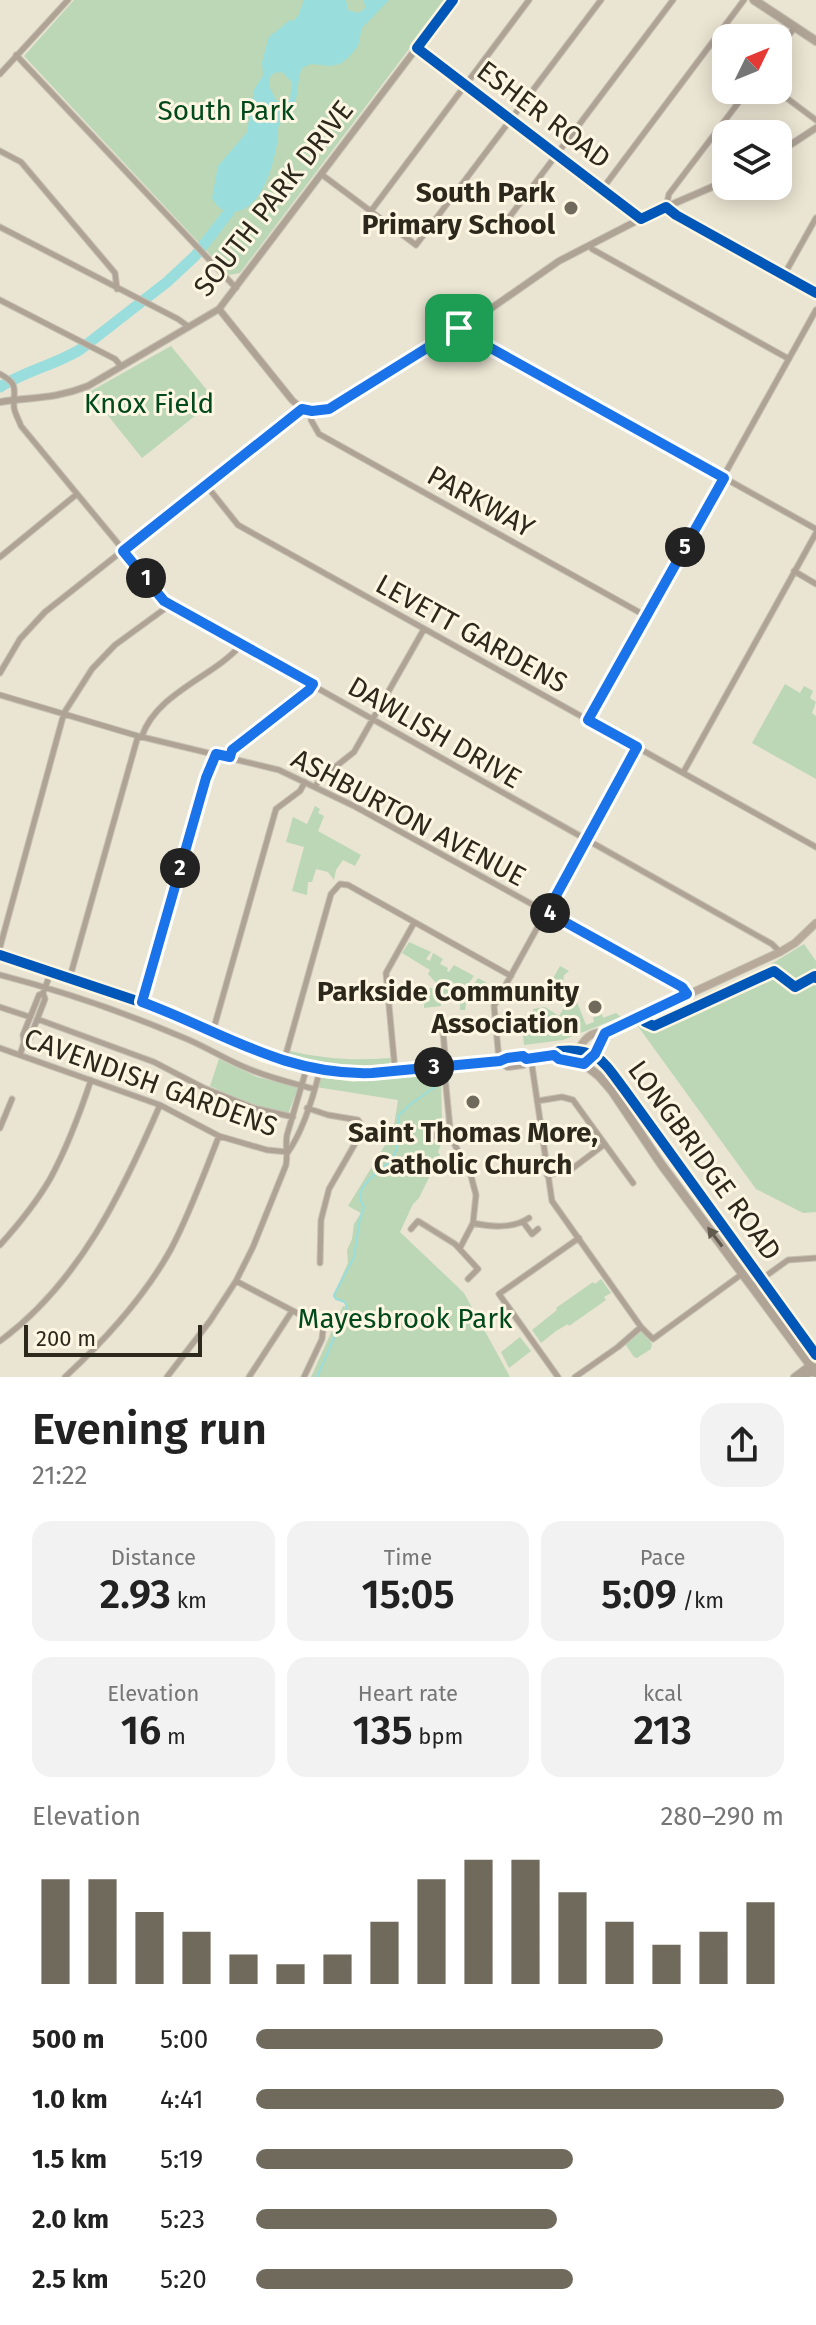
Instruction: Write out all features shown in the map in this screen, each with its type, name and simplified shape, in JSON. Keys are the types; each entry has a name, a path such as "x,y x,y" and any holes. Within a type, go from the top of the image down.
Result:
{"main road":[{"path":"754,0 816,41"},
{"path":"605,1033 600,1031 589,1036 578,1050 577,1056 582,1063 595,1054 605,1033 780,952 795,943 816,923"},
{"name":"LONGBRIDGE ROAD","path":"0,955 142,1002 263,1055 320,1070 354,1074 500,1061 523,1056 528,1058 554,1055 559,1051 578,1050 595,1054 603,1060 816,1355"},
{"name":"LONGBRIDGE ROAD","path":"554,1055 559,1059 582,1063 612,1091 815,1371"},
{"path":"644,1139 655,1131"}],"street":[{"path":"0,74 68,0"},
{"name":"SOUTH PARK DRIVE","path":"0,402 47,398 88,386 219,309 453,0"},
{"path":"371,211 529,0"},
{"path":"321,174 416,245 601,0"},
{"path":"508,219 673,0"},
{"path":"603,188 744,0"},
{"path":"792,31 796,26"},
{"name":"ESHER ROAD","path":"417,48 641,219"},
{"path":"16,55 236,288"},
{"path":"792,102 816,120"},
{"path":"666,207 669,194 737,104"},
{"path":"792,144 816,128"},
{"path":"0,151 21,162 115,273 117,289"},
{"path":"219,309 292,400 302,409 329,409 559,261 712,187"},
{"path":"666,207 816,293"},
{"path":"784,275 816,218"},
{"path":"0,227 178,319 189,328"},
{"path":"590,245 592,249 789,359"},
{"path":"0,300 115,359 121,366"},
{"path":"588,720 816,310"},
{"path":"459,328 816,531 683,773"},
{"name":"DAWLISH DRIVE","path":"0,374 10,381 16,392 14,407 21,426 168,604 772,944 780,952"},
{"path":"0,673 9,655 38,620 302,409"},
{"name":"PARKWAY","path":"312,411 311,420 319,434 646,616"},
{"name":"LEVETT GARDENS","path":"206,485 238,525 816,847"},
{"path":"0,557 77,494"},
{"path":"794,571 816,584"},
{"path":"0,947 64,713 92,669 115,645 168,604"},
{"path":"315,787 320,779 354,752 424,629"},
{"path":"70,977 140,736 161,708 241,645"},
{"path":"230,757 232,750 313,684"},
{"name":"ASHBURTON AVENUE","path":"0,695 140,736 279,770 354,806 682,987 687,994"},
{"path":"500,1061 494,1006 637,747"},
{"path":"142,1002 206,778 216,754"},
{"path":"213,1032 276,809 300,791 305,782"},
{"path":"284,1061 331,894 340,884 348,885 511,976"},
{"path":"395,1071 386,973 414,923"},
{"path":"20,1055 23,1035 45,999 44,990 51,971"},
{"path":"0,975 137,1018 246,1068 314,1089"},
{"path":"0,1007 154,1062 204,1088 254,1108 293,1117"},
{"path":"442,1020 449,1129 475,1188 473,1223 460,1248"},
{"name":"CAVENDISH GARDENS","path":"0,1048 160,1105 219,1136 267,1150 288,1152"},
{"path":"528,1058 552,1201 641,1327 653,1339 743,1274"},
{"path":"288,1152 285,1143 307,1067"},
{"path":"167,1377 210,1321 253,1247 320,1070"},
{"path":"0,1245 50,1179 91,1080"},
{"path":"537,1101 568,1097 573,1100 633,1183"},
{"path":"0,1128 12,1099"},
{"path":"0,1341 23,1324 65,1279 109,1215 160,1105"},
{"path":"307,1108 358,1120 364,1128 329,1189 321,1220 320,1263"},
{"path":"430,1141 434,1135 449,1129"},
{"path":"65,1377 96,1348 131,1307 170,1251 219,1136"},
{"path":"547,1175 569,1171 605,1144"},
{"path":"473,1223 495,1227 526,1220 532,1234 538,1229"},
{"path":"411,1229 418,1221 460,1248 478,1269 468,1279"},
{"path":"558,1377 499,1294 579,1238"},
{"path":"752,1286 788,1260 816,1258"},
{"path":"236,1281 318,1324 323,1330 322,1339 304,1377"},
{"path":"249,1377 292,1311"},
{"path":"575,1377 641,1327"},
{"path":"794,1377 803,1369 815,1371"},
{"path":"803,1377 815,1371"}],"green space":[{"name":"South Park","path":"74,0 446,0 240,273 229,275 24,56"},
{"name":"Knox Field","path":"171,346 215,400 142,458 89,392"},
{"path":"785,684 800,693 804,686 813,691 810,698 816,702 812,713 816,716 816,779 752,743"},
{"path":"315,806 320,809 318,813 324,816 318,831 361,855 355,866 343,860 334,880 328,872 316,869 312,882 308,882 307,895 292,891 304,847 286,842 293,817 307,824"},
{"path":"409,942 431,952 426,959 430,961 433,953 443,959 440,964 448,968 447,971 454,965 474,976 468,984 471,989 478,978 496,988 501,983 493,997 479,991 474,993 474,1004 466,1004 465,1010 460,1010 460,997 455,1002 440,998 441,1006 424,1008 424,988 433,988 436,983 428,974 430,970 402,953"},
{"path":"804,944 816,961 816,1212 803,1213 756,1189 637,1025 768,966"},
{"path":"560,966 569,971 564,975 563,982 572,989 586,1025 594,1022 593,1017 602,1014 603,1018 616,1013 621,1017 563,1040 524,1045 521,1016 533,1015 533,1009 545,1007 559,1016 572,994 571,990 552,980"},
{"path":"290,1051 340,1059 390,1058 391,1061 386,1067 337,1068 294,1059"},
{"path":"219,1059 257,1077 298,1087 288,1114 252,1105 210,1086"},
{"name":"Mayesbrook Park","path":"437,1074 443,1079 442,1118 427,1139 441,1144 440,1155 400,1232 464,1293 510,1377 311,1377 343,1306 346,1307 345,1303 333,1296 348,1263 347,1250 354,1224 361,1213 348,1206 393,1132 398,1100 316,1087 323,1077 356,1080"},
{"path":"601,1279 611,1293 604,1297 606,1300 541,1343 532,1330 556,1308"},
{"path":"642,1331 652,1344 651,1349 637,1358 625,1344"},
{"path":"520,1337 531,1351 509,1368 501,1352"}],"water":[{"path":"304,0 346,0 348,10 358,13 366,8 363,0 389,0 362,28 358,46 349,57 340,64 311,64 302,68 296,100 279,125 275,154 264,187 250,205 241,210 225,211 212,198 218,166 247,132 254,90 263,75 262,62 269,37 298,16","holes":["282,72 292,82 290,99 284,103 276,100 269,86 270,77"]}],"waterway":[{"path":"0,387 81,349 167,282 195,256 229,212"},
{"path":"317,1377 347,1308 345,1302 334,1295 354,1257 364,1207 361,1192 364,1185 394,1155 399,1115 435,1087 435,1083"}],"cycle path":[{"path":"453,0 417,48 641,219 666,207 816,293"},
{"path":"0,955 170,1012 263,1055 320,1070 372,1073 523,1056 526,1059 554,1055 559,1051 591,1054 617,1079 816,1355"},
{"path":"642,1015 645,1022 654,1026 774,971 795,987 816,978"}],"place":[{"name":"South Park Primary School","path":"571,208"},
{"name":"Parkside Community Association","path":"595,1007"},
{"name":"Saint Thomas More, Catholic Church","path":"473,1102"}],"route":[{"path":"459,328 724,478 588,720 637,747 547,912 682,987 687,994 605,1033 595,1054 584,1064 554,1055 372,1073 320,1070 263,1055 142,1002 206,778 216,754 230,757 232,750 313,684 164,601 123,551 302,409 329,409 459,328"}]}
